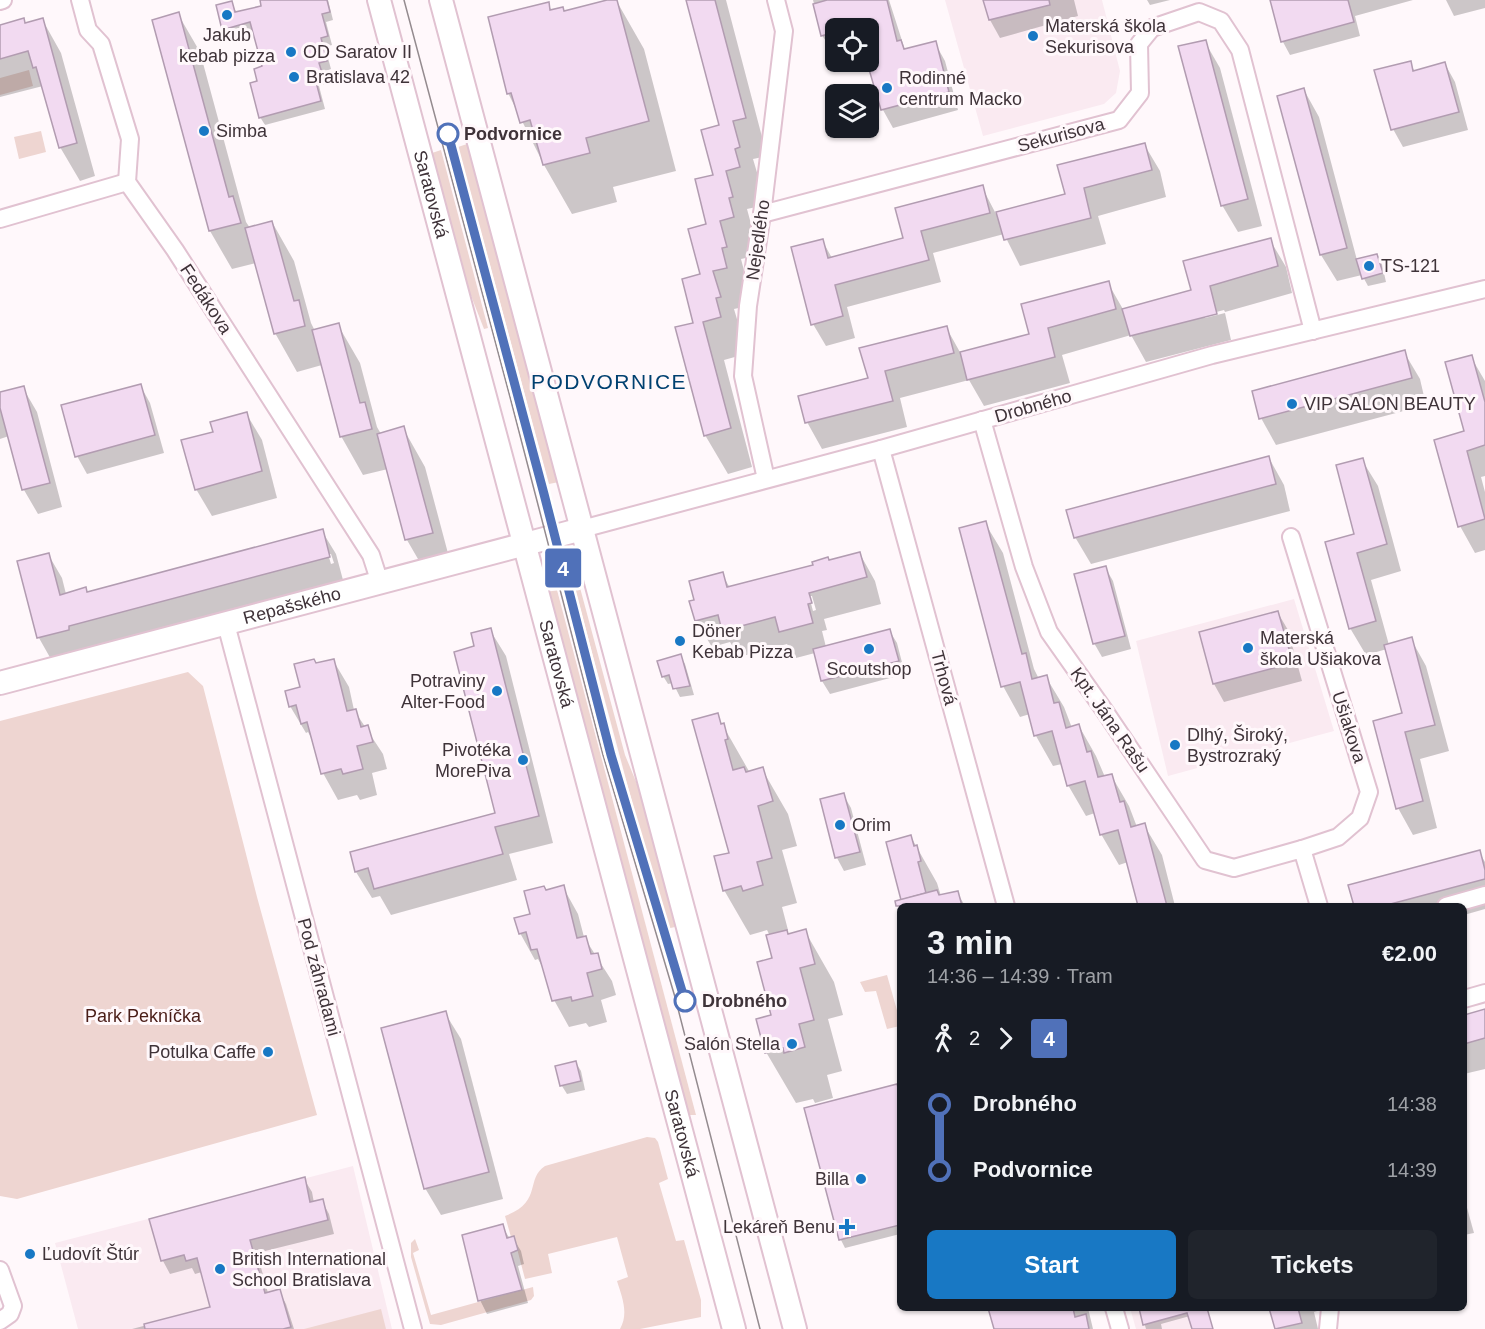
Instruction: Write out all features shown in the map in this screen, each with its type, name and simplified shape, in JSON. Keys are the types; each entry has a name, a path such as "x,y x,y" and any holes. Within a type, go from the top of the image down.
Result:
{"main road":[{"name":"Saratovská","path":"379,0 734,1329"},
{"path":"441,0 795,1329"},
{"name":"Repašského","path":"0,683 582,529"}],"street":[{"path":"0,219 127,182 130,139 101,44 88,30 80,0"},
{"name":"Nejedlého","path":"766,479 743,376 748,306 762,214 784,31 776,0"},
{"name":"Sekurisova","path":"762,214 1119,120 1140,93 1139,44 1152,28 1199,12 1221,21 1240,50 1313,331"},
{"name":"Fedákova","path":"127,182 175,250 371,555 380,583"},
{"name":"Drobného","path":"582,529 881,449 1212,355 1485,289"},
{"name":"Kpt. Jána Rašu","path":"982,420 1024,567 1049,632 1205,860 1234,868 1302,849"},
{"name":"Trhová","path":"881,449 1005,903"},
{"name":"Ušiakova","path":"1291,537 1370,792 1360,818 1338,837 1302,849"},
{"name":"Pod záhradami","path":"226,624 413,1329"},
{"path":"1302,849 1318,903"},
{"path":"1457,903 1485,895"},
{"path":"1467,998 1485,993"},
{"path":"0,1270 13,1306 10,1314 0,1321"},
{"path":"1115,1311 1120,1329"},
{"path":"1328,1329 1330,1311"}],"shaded area":[{"name":"Materská škola Sekurisova","path":"945,0 1102,0 1120,71 1116,93 1104,104 983,136"},
{"path":"1294,599 1334,731 1168,776 1136,641"},
{"name":"British International School Bratislava","path":"353,1166 392,1329 78,1329 55,1243"},
{"path":"1131,1311 1208,1311 1213,1329 1136,1329"}],"green space":[{"path":"29,70 33,86 0,95 0,78"},
{"path":"41,131 46,152 19,159 14,137"},
{"path":"467,144 559,482 549,484 458,147"},
{"path":"441,150 488,328 484,329 461,270 432,153"},
{"path":"579,584 625,755 644,801 675,927 666,929 574,585"},
{"path":"557,590 696,1115 687,1115 547,592"},
{"name":"Park Pekníčka","path":"188,672 203,686 257,897 317,1115 17,1199 0,1196 0,721"},
{"path":"887,975 897,1010 897,1027 887,1029 876,991 865,992 860,982"},
{"path":"647,1137 655,1138 658,1142 668,1179 659,1183 676,1241 684,1240 701,1300 701,1317 640,1329 620,1329 624,1311 617,1281 628,1277 617,1237 548,1254 552,1273 525,1279 514,1237 511,1237 505,1216 524,1204 539,1171 545,1166"},
{"path":"415,1239 419,1250 413,1253 431,1315 533,1287 534,1296 531,1300 441,1325 430,1324 411,1257 411,1243"},
{"path":"381,1309 386,1329 304,1329"}],"building":[{"name":"OD Saratov II","path":"260,0 327,0 330,12 322,14 328,36 321,38 327,61 319,63 323,76 315,78 321,101 259,118 250,83 257,81 254,69 262,66 250,22 222,30 216,5 232,1 235,12 261,6"},
{"path":"607,0 617,0 649,121 586,138 590,153 543,165 530,120 520,123 511,93 507,94 488,17 549,2 550,10 563,7 564,11"},
{"path":"686,0 715,0 746,118 733,121 740,147 735,149 740,167 726,171 733,197 729,198 734,217 720,221 727,247 722,248 727,268 713,271 721,297 716,298 721,317 703,322 731,428 704,436 675,327 693,323 682,279 700,274 688,229 706,224 695,179 713,175 701,130 719,125"},
{"path":"827,0 887,0 897,41 901,40 904,49 936,41 949,92 881,110 879,84 873,84 870,72 879,72 879,18 825,18 825,35 821,36 813,4"},
{"path":"983,0 1049,0 1050,5 989,20"},
{"path":"1270,0 1348,0 1354,22 1281,42"},
{"path":"179,12 229,197 233,196 241,223 209,231 152,20"},
{"path":"24,18 25,23 43,18 77,143 59,148 36,67 33,68 28,51 0,59 0,25"},
{"path":"1206,40 1248,199 1221,206 1178,46"},
{"path":"1411,61 1413,71 1445,62 1459,112 1391,130 1374,70"},
{"path":"1304,88 1347,248 1320,255 1277,96"},
{"path":"1145,143 1152,170 1084,188 1091,218 1004,240 996,212 1065,194 1057,165"},
{"path":"983,185 990,213 921,231 929,260 835,285 843,316 811,325 791,247 823,239 828,258 903,238 895,208"},
{"path":"272,221 294,301 299,300 305,326 274,334 245,228"},
{"path":"1271,238 1278,266 1210,286 1217,314 1130,336 1122,309 1191,290 1183,261"},
{"name":"TS-121","path":"1377,254 1383,273 1362,279 1356,259"},
{"path":"1109,281 1116,309 1048,328 1055,357 967,380 960,352 1029,334 1021,304"},
{"path":"339,323 360,403 365,402 372,429 340,437 312,330"},
{"path":"947,326 954,353 885,371 893,401 805,423 798,396 868,378 859,348"},
{"path":"1405,350 1412,378 1259,419 1252,391"},
{"path":"1472,355 1485,402 1485,445 1467,451 1485,519 1458,527 1434,440 1464,431 1445,362"},
{"path":"141,384 155,435 75,457 61,405"},
{"path":"24,386 50,483 22,490 0,408 0,392"},
{"path":"247,412 262,471 195,490 181,440 213,432 210,422"},
{"path":"404,426 433,533 405,540 377,434"},
{"path":"1269,456 1276,484 1074,538 1066,510"},
{"path":"1363,458 1387,544 1357,553 1376,621 1349,629 1325,542 1354,534 1336,465"},
{"path":"986,521 1022,654 1026,653 1032,679 1047,675 1054,703 1059,702 1066,728 1079,724 1087,752 1091,751 1098,777 1112,774 1120,802 1124,801 1131,827 1145,823 1166,903 1137,903 1118,830 1100,835 1085,781 1067,786 1052,731 1034,736 1020,682 1001,687 959,528"},
{"path":"323,529 330,557 69,626 69,630 37,638 17,561 49,553 60,595 86,587 87,592"},
{"path":"860,552 867,577 809,593 812,603 808,604 813,623 779,632 775,617 722,631 718,615 695,621 689,601 694,600 689,581 723,572 727,587 813,565 812,562 828,557 829,560"},
{"path":"1106,566 1125,636 1093,644 1074,574"},
{"name":"Materská škola Ušiakova","path":"1278,611 1293,663 1213,684 1199,632"},
{"path":"491,628 539,816 495,827 503,854 374,889 368,868 355,872 350,852 495,813 454,652 474,646 471,633"},
{"path":"890,629 899,661 821,681 813,649"},
{"path":"1412,637 1435,725 1405,732 1423,801 1396,809 1373,721 1402,713 1384,645"},
{"path":"681,654 690,686 673,689 669,675 662,677 657,661"},
{"path":"314,659 316,663 334,659 347,711 356,709 361,727 368,725 373,742 357,746 363,769 343,774 341,769 321,774 307,722 301,724 296,705 289,707 285,691 300,687 294,664"},
{"path":"718,713 721,724 724,723 728,739 725,740 733,770 744,767 746,772 763,767 773,801 758,806 772,858 757,862 763,885 743,891 741,886 723,891 714,856 729,853 692,720"},
{"name":"Orim","path":"844,793 860,852 835,858 820,799"},
{"path":"911,835 914,846 917,845 921,861 918,862 926,893 901,900 886,842"},
{"path":"1480,850 1485,870 1485,879 1394,903 1353,903 1348,885"},
{"path":"564,885 577,938 586,936 591,954 598,953 602,969 587,973 593,996 572,1001 571,997 552,1001 537,949 531,950 526,932 519,934 514,918 530,914 524,891 544,886 546,890"},
{"path":"937,890 939,895 958,891 961,903 897,903 896,906 895,901"},
{"path":"806,929 815,964 800,968 814,1020 799,1024 805,1047 784,1053 783,1048 765,1053 756,1019 771,1015 757,962 772,958 766,935 787,930 788,934"},
{"path":"1485,1009 1485,1038 1467,1043 1467,1014"},
{"path":"446,1011 489,1172 424,1189 381,1028"},
{"path":"576,1061 581,1081 560,1086 555,1066"},
{"name":"Billa","path":"897,1084 897,1226 839,1240 804,1108"},
{"path":"305,1177 310,1202 323,1199 328,1220 250,1240 265,1293 280,1289 291,1327 283,1329 145,1329 144,1324 210,1307 197,1258 186,1261 184,1255 161,1261 149,1219"},
{"path":"503,1224 507,1238 514,1236 518,1250 511,1253 522,1290 478,1301 462,1235"},
{"path":"989,1311 1074,1311 1075,1317 1086,1314 1089,1329 994,1329"},
{"path":"1140,1311 1208,1311 1213,1329 1192,1329 1187,1313 1143,1325"},
{"path":"1270,1311 1299,1311 1302,1323 1275,1329"}],"tram line":[{"path":"404,0 603,755 675,997 760,1329"},
{"name":"4","path":"448,134 611,755 685,1001"}],"place":[{"name":"Jakub kebab pizza","path":"227,15"},
{"name":"Materská škola Sekurisova","path":"1033,36"},
{"name":"OD Saratov II","path":"291,52"},
{"name":"Bratislava 42","path":"294,77"},
{"name":"Rodinné centrum Macko","path":"887,88"},
{"name":"Simba","path":"204,131"},
{"name":"Podvornice","path":"448,134"},
{"name":"TS-121","path":"1369,266"},
{"name":"VIP SALON BEAUTY","path":"1292,404"},
{"name":"Döner Kebab Pizza","path":"680,641"},
{"name":"Materská škola Ušiakova","path":"1248,648"},
{"name":"Scoutshop","path":"869,649"},
{"name":"Potraviny Alter-Food","path":"497,691"},
{"name":"Dlhý, Široký, Bystrozraký","path":"1175,745"},
{"name":"Pivotéka MorePiva","path":"523,760"},
{"name":"Orim","path":"840,825"},
{"name":"Drobného","path":"685,1001"},
{"name":"Salón Stella","path":"792,1044"},
{"name":"Potulka Caffe","path":"268,1052"},
{"name":"Billa","path":"861,1179"},
{"name":"Lekáreň Benu","path":"847,1227"},
{"name":"Ľudovít Štúr","path":"30,1254"},
{"name":"British International School Bratislava","path":"220,1269"}],"district":[{"name":"PODVORNICE","path":"609,382"}]}
